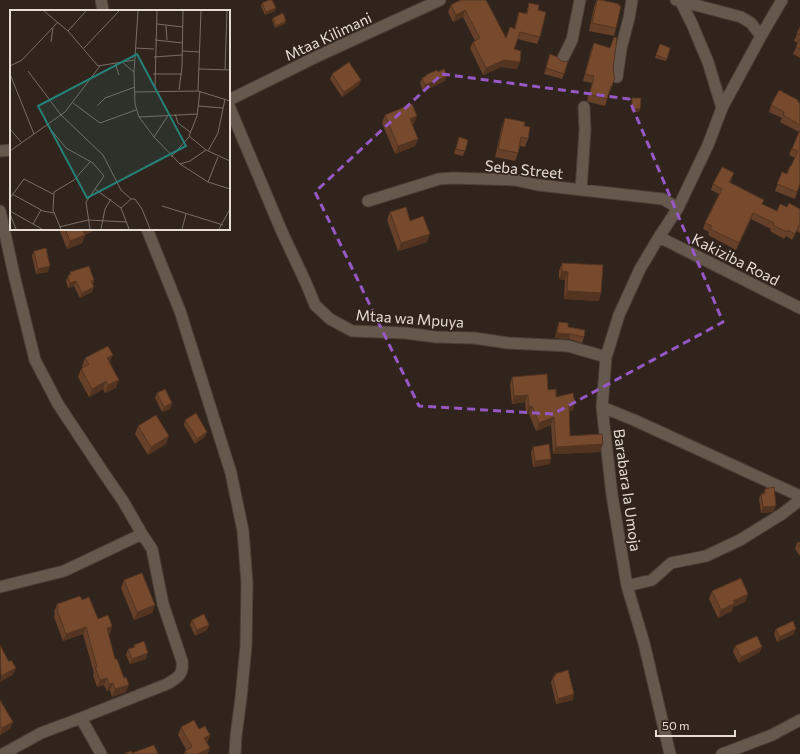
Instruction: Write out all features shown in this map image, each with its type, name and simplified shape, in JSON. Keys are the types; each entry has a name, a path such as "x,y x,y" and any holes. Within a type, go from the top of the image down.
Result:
{"street":[{"path":"101,0 103,10"},
{"name":"Mtaa Kilimani","path":"230,100 318,56 440,0"},
{"path":"562,60 572,40 580,0"},
{"path":"617,77 621,50 632,0"},
{"name":"Barabara la Umoja","path":"670,754 644,643 627,586 612,495 602,407 606,357 619,315 640,269 678,208 708,146 722,108 782,0"},
{"path":"678,1 741,17 751,23 761,36"},
{"path":"678,1 692,24 708,62 722,108"},
{"path":"581,190 585,130 584,107"},
{"name":"Mtaa wa Mpuya","path":"230,108 282,232 315,305 330,320 352,331 405,333 436,337 474,338 508,343 568,346 606,357"},
{"path":"0,151 10,150"},
{"name":"Seba Street","path":"368,201 439,179 515,180 538,185 663,199 678,208"},
{"path":"0,211 35,360 58,404 124,501 152,549 163,604 183,666 182,671 177,678 167,684 41,733 3,754"},
{"path":"147,230 180,311 231,473 243,531 247,583 246,646 235,754"},
{"name":"Kakiziba Road","path":"659,237 800,308"},
{"path":"602,407 634,420 800,496"},
{"path":"627,586 652,580 671,563 706,556 740,540 782,514 800,500"},
{"path":"0,587 64,571 142,534"},
{"path":"81,718 101,754"},
{"path":"722,754 772,735 800,720"}],"highlighted area":[{"path":"442,74 629,99 723,322 553,414 419,406 315,192"}],"building":[{"path":"272,0 276,8 266,12 262,3"},
{"path":"461,0 486,0 506,38 510,27 515,29 519,12 527,14 529,3 539,5 538,10 546,12 540,37 520,32 514,49 521,51 520,62 504,60 486,68 473,42 480,38 465,10 456,15 451,5"},
{"path":"597,0 619,4 619,6 621,6 616,28 592,23"},
{"path":"283,13 286,21 276,26 273,18"},
{"path":"800,27 800,35 797,33"},
{"path":"614,37 617,38 613,69 615,77 607,99 591,95 594,76 585,74 594,43 610,48"},
{"path":"800,39 800,49 796,47"},
{"path":"660,44 670,48 667,59 656,55"},
{"path":"550,54 557,57 561,61 568,61 564,74 546,68"},
{"path":"349,62 361,80 344,92 332,74"},
{"path":"444,69 447,76 425,85 422,78 437,70 438,72"},
{"path":"779,90 798,100 797,101 800,103 800,125 783,115 784,112 771,105"},
{"path":"632,98 641,98 640,109 632,109"},
{"path":"412,104 417,116 410,119 418,139 398,146 385,115"},
{"path":"505,118 525,122 524,126 530,127 528,139 521,137 518,153 498,149"},
{"path":"800,130 800,184 797,192 777,184 782,172 787,174 798,151 792,149"},
{"path":"459,137 468,140 465,151 456,149"},
{"path":"722,167 734,173 729,182 764,200 762,204 777,211 780,204 787,207 789,203 800,209 800,225 795,234 773,225 774,223 753,213 739,243 710,229 712,226 705,223 722,189 713,184"},
{"path":"406,207 410,221 423,216 430,234 401,243 390,212"},
{"path":"65,230 82,230 85,235 70,241"},
{"path":"46,248 50,266 38,269 34,251"},
{"path":"562,263 603,265 601,293 567,291 568,272 562,271"},
{"path":"89,266 94,280 91,281 94,287 82,293 76,281 70,283 68,276 71,274 70,272"},
{"path":"559,322 568,323 568,327 585,330 584,337 557,333"},
{"path":"108,346 113,355 107,358 119,380 108,385 106,381 92,389 81,369 89,364 85,358"},
{"path":"547,374 548,390 556,389 556,397 573,393 575,403 569,404 570,436 602,434 603,444 556,447 554,417 539,423 532,406 529,407 528,395 514,396 512,377"},
{"path":"165,389 172,403 164,407 157,393"},
{"path":"196,413 207,432 197,439 185,420"},
{"path":"156,415 169,436 151,447 138,426"},
{"path":"549,444 551,459 535,461 533,447"},
{"path":"774,487 776,505 763,507 761,494 765,494 765,489"},
{"path":"142,573 155,605 137,612 124,580"},
{"path":"741,578 748,594 733,601 735,603 721,610 712,591"},
{"path":"80,596 82,600 89,597 98,619 108,615 112,626 107,628 115,659 117,659 124,678 126,677 129,685 115,689 113,683 109,684 107,678 100,680 95,667 97,667 86,627 66,634 57,610 57,604"},
{"path":"204,614 209,625 197,630 192,620"},
{"path":"793,621 796,629 779,637 776,629"},
{"path":"757,636 762,647 741,657 735,646"},
{"path":"144,641 148,653 132,659 128,649 135,647 134,645"},
{"path":"0,645 9,662 11,660 16,668 1,676"},
{"path":"568,670 574,694 558,699 553,677 556,676 555,674"},
{"path":"0,700 13,722 2,728 0,724"},
{"path":"194,720 199,729 205,726 210,735 204,738 210,748 198,754 187,754 185,751 192,747 181,727"},
{"path":"154,745 158,754 124,754 131,751 132,753"}]}
